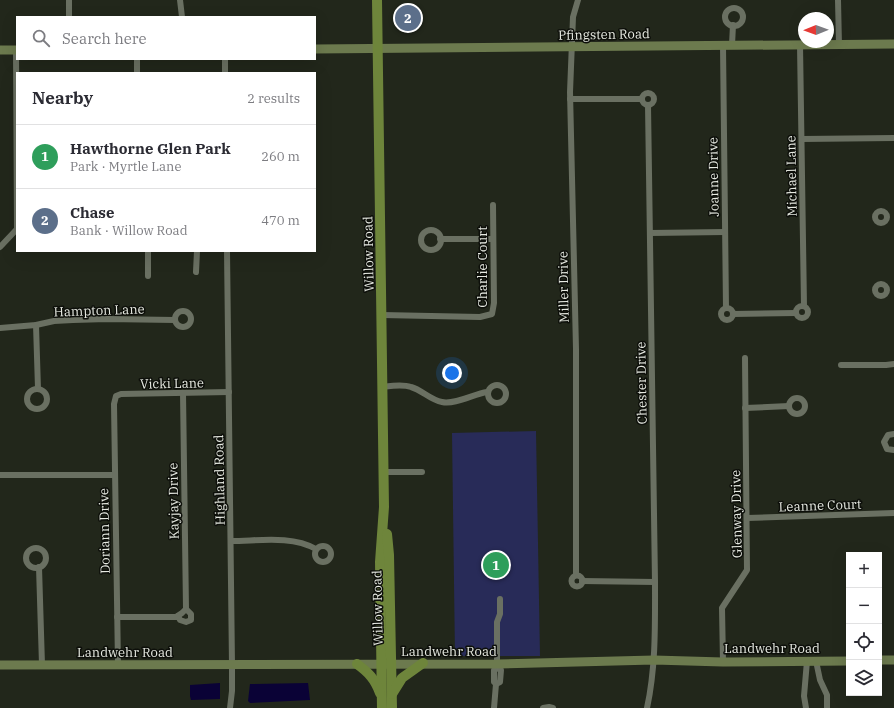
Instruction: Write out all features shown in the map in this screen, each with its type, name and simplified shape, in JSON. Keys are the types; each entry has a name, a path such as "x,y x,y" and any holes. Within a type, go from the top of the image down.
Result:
{"main road":[{"name":"Willow Road","path":"377,0 384,507 380,562 386,663 392,694 392,708"},
{"name":"Pfingsten Road","path":"834,45 894,44"},
{"name":"Pfingsten Road","path":"316,49 798,45"},
{"path":"0,50 16,50"},
{"name":"Landwehr Road","path":"0,665 232,665 386,663 497,666 654,660 723,662 846,660"},
{"path":"882,660 894,660"},
{"name":"Willow Road","path":"382,704 386,663"},
{"path":"357,664 370,673 376,681 382,704"},
{"path":"392,694 402,678 423,664"}],"street":[{"path":"69,0 69,16"},
{"path":"180,0 182,16"},
{"name":"Miller Drive","path":"576,576 576,357 570,99 573,17 578,0"},
{"path":"838,0 839,45"},
{"name":"Joanne Drive","path":"726,308 725,232 728,46 733,25"},
{"name":"Michael Lane","path":"800,48 804,306"},
{"path":"17,60 17,72"},
{"path":"137,60 137,72"},
{"path":"225,60 226,72"},
{"path":"570,99 641,99 648,105 653,102 654,98 649,93 646,93 642,95 641,99"},
{"name":"Chester Drive","path":"647,708 652,687 654,660 655,582 648,105"},
{"path":"802,139 894,138"},
{"name":"Charlie Court","path":"382,315 480,317 492,314 494,303 493,205"},
{"path":"886,217 894,217"},
{"path":"0,247 16,230"},
{"path":"650,232 725,232"},
{"path":"440,240 493,239"},
{"path":"148,252 148,276"},
{"path":"196,252 196,272"},
{"name":"Highland Road","path":"228,252 232,665 232,691 230,708"},
{"path":"887,291 894,291"},
{"path":"732,314 796,313 801,318 806,316 808,310 804,306 798,307 796,313"},
{"path":"726,308 731,311 732,314 730,319 726,320 723,318 721,313 726,308"},
{"name":"Hampton Lane","path":"0,328 73,320 175,320"},
{"path":"36,325 38,389"},
{"name":"Glenway Drive","path":"723,662 722,608 747,570 745,358"},
{"path":"841,365 894,364"},
{"path":"382,387 402,385 410,386 433,399 445,403 487,392"},
{"name":"Vicki Lane","path":"116,396 121,394 229,392"},
{"name":"Kayjay Drive","path":"117,617 178,616 186,622 191,620 191,614 186,609 183,393"},
{"name":"Doriann Drive","path":"116,396 114,404 114,475 118,665"},
{"path":"745,408 789,406"},
{"path":"894,434 888,435 884,442 888,449 894,450"},
{"path":"383,472 422,472"},
{"path":"0,475 114,475"},
{"name":"Leanne Court","path":"747,518 894,513"},
{"path":"231,541 287,540 310,545 316,549"},
{"path":"39,567 42,665"},
{"path":"580,576 582,581 580,586 577,587 573,586 571,580 573,577 580,576"},
{"path":"582,581 655,582"},
{"path":"494,708 496,684 500,682 501,670 497,666 497,622 500,614 500,599"},
{"path":"178,616 186,609"},
{"path":"806,708 804,696 811,661"},
{"path":"811,661 827,695 827,708"},
{"path":"543,708 553,708"}],"shaded area":[{"path":"536,431 540,656 455,656 452,433"},
{"path":"220,683 220,699 191,700 190,685"},
{"path":"308,683 310,700 250,703 248,701 250,684"}],"place":[{"name":"Chase","path":"408,18"},
{"name":"Hawthorne Glen Park","path":"496,565"}]}
